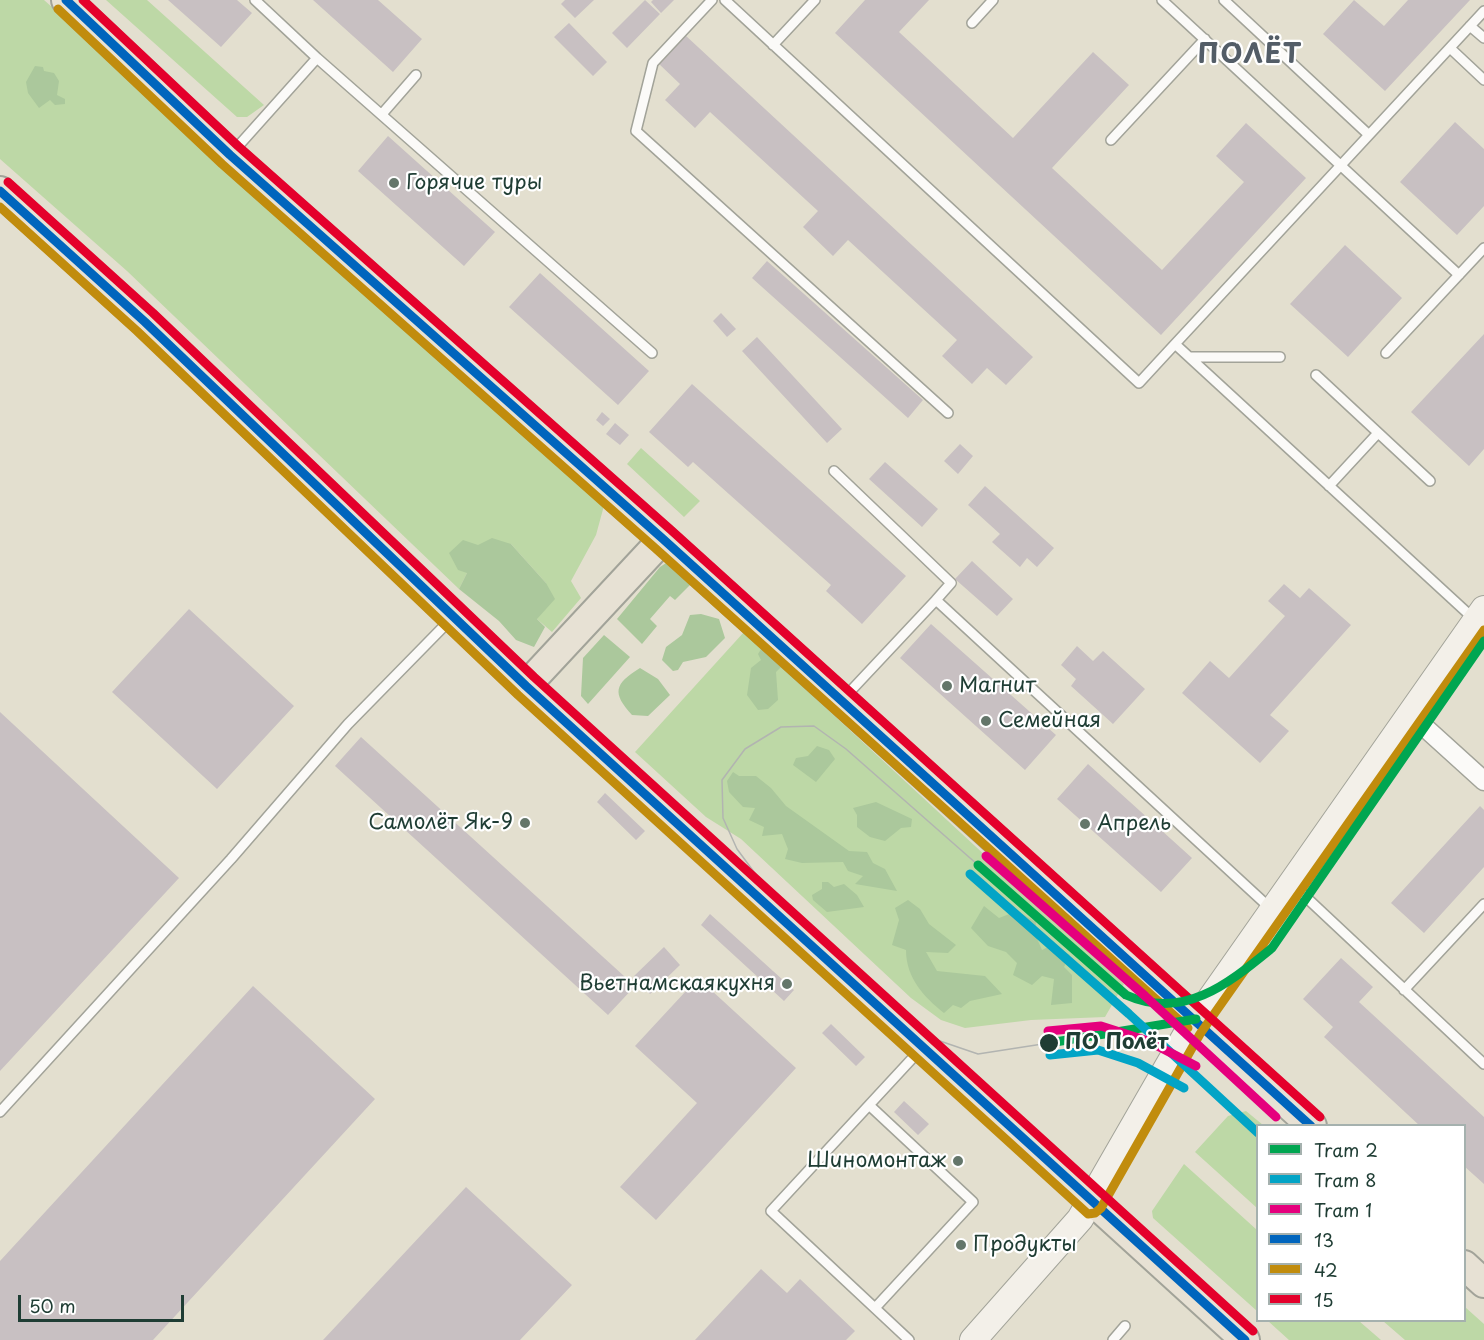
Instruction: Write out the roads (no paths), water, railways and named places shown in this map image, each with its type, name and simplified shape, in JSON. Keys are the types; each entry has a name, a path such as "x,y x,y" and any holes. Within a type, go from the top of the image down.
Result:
{"main road":[{"path":"66,0 230,154 663,538 1311,1124"},
{"path":"0,191 145,322 526,686 1245,1340"},
{"path":"526,686 663,538"},
{"path":"973,1340 1065,1239 1091,1202 1196,1019 1480,615"},
{"path":"1466,1267 1484,1283"}],"street":[{"path":"1410,714 1484,781"}],"lane":[{"path":"255,0 317,58 652,353"},
{"path":"712,0 653,63 636,131 948,413"},
{"path":"724,0 1139,383 1484,11"},
{"path":"774,45 815,0"},
{"path":"972,23 993,0"},
{"path":"1162,0 1459,274"},
{"path":"1231,2 1369,135"},
{"path":"1470,26 1484,38"},
{"path":"1111,140 1205,39"},
{"path":"1450,48 1484,80"},
{"path":"230,154 317,58"},
{"path":"382,114 416,75"},
{"path":"1386,353 1484,248"},
{"path":"1175,344 1329,486 1480,615"},
{"path":"1190,357 1280,357"},
{"path":"1316,375 1430,481"},
{"path":"1329,486 1378,433"},
{"path":"834,471 951,583 843,700"},
{"path":"936,600 1272,910"},
{"path":"0,1112 231,859 348,724 454,616"},
{"path":"1291,883 1484,1064"},
{"path":"1404,990 1484,903"},
{"path":"909,1340 771,1211 922,1048"},
{"path":"869,1105 973,1202 875,1308"},
{"path":"1113,1340 1125,1326"}],"tram line":[{"name":"2","path":"978,865 1126,995 1147,1002 1167,1004 1186,1001 1205,994 1239,974 1272,948 1484,641"},
{"path":"978,865 846,749 814,726 781,727 745,749 722,780 723,818 737,849 757,876 898,1008 937,1040 978,1054 1049,1043"},
{"name":"1","path":"986,856 1145,996 1276,1117"},
{"name":"8","path":"970,874 1129,1014 1256,1131"},
{"name":"2","path":"1049,1043 1196,1019"},
{"name":"1","path":"1048,1031 1101,1026 1148,1041 1196,1066"},
{"name":"8","path":"1050,1055 1098,1050 1138,1063 1184,1088"}],"place":[{"name":"Горячие туры","path":"394,183"},
{"name":"Магнит","path":"947,686"},
{"name":"Семейная","path":"986,721"},
{"name":"Самолёт Як-9","path":"525,823"},
{"name":"Апрель","path":"1085,824"},
{"name":"Вьетнамскаякухня","path":"787,984"},
{"name":"ПО Полёт","path":"1049,1043"},
{"name":"Шиномонтаж","path":"958,1161"},
{"name":"Продукты","path":"961,1245"}],"district":[{"name":"ПОЛЁТ","path":"1250,56"}]}
